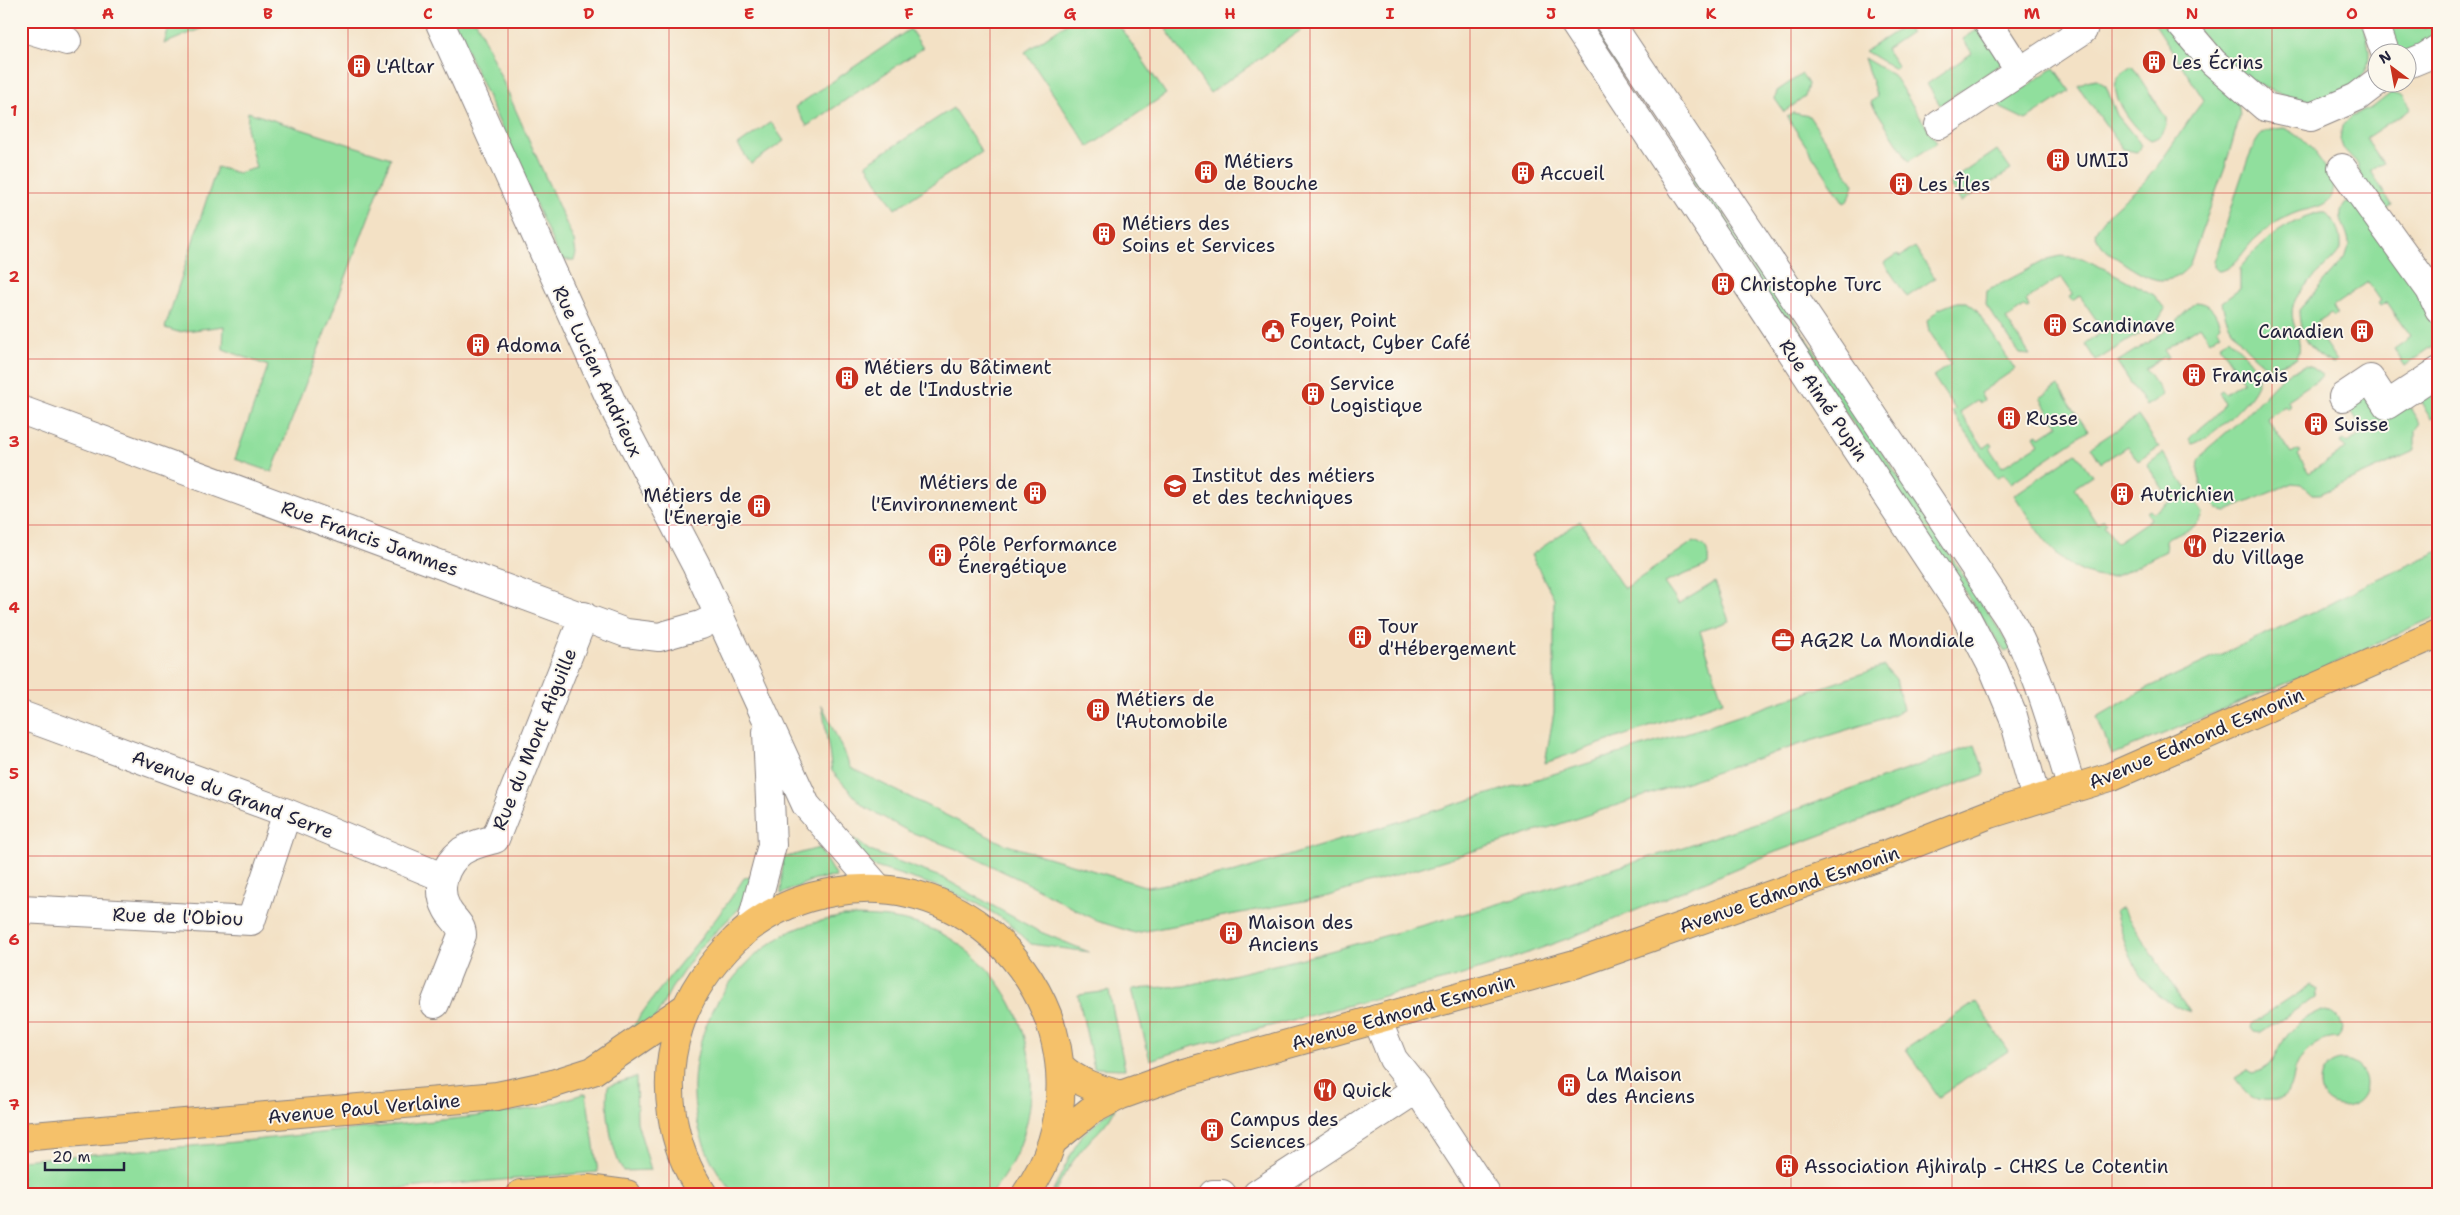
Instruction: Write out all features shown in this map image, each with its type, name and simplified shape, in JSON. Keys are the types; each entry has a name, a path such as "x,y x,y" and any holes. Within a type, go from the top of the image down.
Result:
{"main road":[{"name":"Avenue Edmond Esmonin","path":"1053,1140 1090,1111 1121,1095 1180,1074 1575,964 1890,853 1990,814 2110,777 2439,633"},
{"path":"703,1194 694,1181 680,1148 671,1114 669,1078 674,1042 685,1008 712,962 751,925 783,907 819,894 849,889 879,889 910,894 940,903 968,917 993,935 1024,968 1046,1008 1056,1036 1061,1067 1060,1104 1053,1140 1037,1178 1026,1194"},
{"name":"Avenue Paul Verlaine","path":"21,1137 497,1096 549,1085 593,1071 618,1056 685,1008"},
{"path":"1061,1067 1074,1079 1091,1087 1121,1095"},
{"path":"521,1194 590,1189 626,1194"}],"street":[{"name":"Rue Lucien Andrieux","path":"438,21 616,414 720,616 806,806 879,889"},
{"name":"Rue Aimé Pupin","path":"1572,21 1963,611 1994,670 2013,716 2036,799"},
{"name":"Rue Aimé Pupin","path":"1609,21 2008,617 2016,632 2044,702 2072,789"},
{"path":"1987,21 2020,72"},
{"path":"1939,124 2083,30 2085,21"},
{"path":"2178,21 2213,62 2265,107 2311,117 2357,97 2368,89"},
{"path":"2374,21 2381,42"},
{"path":"21,27 67,41"},
{"path":"2418,60 2439,48"},
{"path":"2342,168 2436,295"},
{"path":"2343,397 2370,379 2387,405 2439,371"},
{"name":"Rue Francis Jammes","path":"21,410 626,633 659,638 701,625 720,616"},
{"name":"Rue du Mont Aiguille","path":"442,877 452,862 463,851 495,839 584,616"},
{"name":"Avenue du Grand Serre","path":"21,715 287,813 442,877"},
{"name":"Rue Lucien Andrieux","path":"751,925 772,844 766,716"},
{"name":"Rue de l'Obiou","path":"21,909 251,921 287,813"},
{"path":"435,1004 462,935 462,929 447,909 442,894 442,877"},
{"path":"1376,1019 1392,1059 1417,1089 1486,1194"},
{"path":"1257,1194 1417,1089"},
{"path":"1213,1194 1222,1194"}],"green space":[{"path":"171,21 219,21 164,44"},
{"path":"454,21 476,21 574,241 576,254 574,260 563,260 557,252"},
{"path":"1070,21 1116,21 1166,94 1089,147 1025,52"},
{"path":"1177,21 1314,21 1210,93 1166,29"},
{"path":"1586,21 1595,21 1646,101 1642,103"},
{"path":"2153,21 2167,21 2238,101 2240,116 2226,164 2189,266 2181,274 2164,280 2155,279 2138,272 2117,258 2102,246 2095,233 2105,218 2145,181 2204,100"},
{"path":"2188,21 2362,21 2368,44 2368,64 2360,79 2335,96 2321,100 2301,99 2269,89 2253,81 2227,60"},
{"path":"2379,21 2419,21 2424,28 2434,21 2439,21 2439,39 2418,47 2418,42 2394,42"},
{"path":"1904,26 1911,32 1886,49 1898,67 1895,69 1865,51"},
{"path":"1980,28 2003,63 1940,105 1927,84 1972,53 1963,39"},
{"path":"910,29 923,48 807,126 795,107"},
{"path":"1864,58 1893,75 1937,143 1909,161 1871,102 1877,97"},
{"path":"2132,66 2166,118 2166,126 2163,132 2151,140 2132,123 2117,97 2115,89 2117,79"},
{"path":"2054,68 2070,91 2026,120 2001,108 1999,105"},
{"path":"1802,74 1808,84 1805,97 1784,112 1775,99 1777,91"},
{"path":"2096,79 2106,86 2117,115 2139,142 2140,150 2136,152 2123,149 2078,86 2086,81"},
{"path":"2391,93 2403,96 2411,108 2366,138 2383,163 2371,171 2392,205 2380,213 2360,174 2358,164 2343,148 2340,139 2342,126 2351,116 2372,108"},
{"path":"953,108 982,152 895,209 866,164"},
{"path":"248,112 391,158 272,472 235,459 268,366 223,349 224,326 178,332 165,328 217,167 238,173 256,168 247,132"},
{"path":"1793,113 1809,116 1854,184 1849,200 1844,203 1787,117"},
{"path":"771,122 784,141 751,164 738,145"},
{"path":"2284,128 2300,137 2324,165 2334,180 2331,197 2321,205 2292,214 2275,223 2255,239 2234,264 2218,271 2214,267 2214,261 2249,156 2264,132"},
{"path":"1997,150 2011,170 1961,202 1949,183"},
{"path":"1695,176 1699,176 2012,649 2005,652 1692,181"},
{"path":"2352,201 2439,323 2437,343 2405,366 2394,349 2411,337 2387,302 2380,306 2378,303 2381,301 2368,282 2333,306 2337,314 2334,316 2331,313 2313,325 2337,361 2333,363 2318,355 2308,342 2301,327 2299,310 2346,256 2349,244 2341,212 2346,202"},
{"path":"2320,213 2326,213 2336,225 2340,240 2340,250 2301,291 2293,306 2293,320 2299,340 2299,353 2296,359 2269,368 2246,348 2233,331 2224,312 2222,302 2240,289 2240,268 2257,249 2285,227"},
{"path":"1915,247 1935,278 1907,297 1884,263 1898,254 1900,257"},
{"path":"2061,256 2082,258 2107,270 2154,295 2165,309 2157,322 2096,361 2085,344 2104,331 2080,296 2072,301 2069,297 2073,294 2061,277 2026,300 2029,307 2026,309 2024,307 2006,319 2030,355 2020,354 1986,305 1987,291 2048,259"},
{"path":"1957,302 1967,302 1975,308 2015,369 1980,393 1984,400 1979,403 1977,401 1960,412 1984,448 1991,443 1993,446 1990,449 2002,467 2039,444 2034,436 2038,434 2040,437 2058,425 2040,398 2058,386 2088,431 2011,483 2004,473 1997,478 1952,412 1955,409 1933,376 1951,364 1929,331 1927,321 1939,309"},
{"path":"2196,302 2205,304 2212,309 2220,325 2217,328 2221,333 2210,341 2200,326 2164,350 2169,358 2166,360 2163,357 2145,369 2163,395 2146,406 2117,362 2167,330"},
{"path":"2229,338 2246,356 2257,372 2256,386 2242,406 2220,427 2192,444 2189,439 2218,413 2225,403 2219,392 2222,390 2225,393 2243,381 2219,345"},
{"path":"2305,366 2312,368 2323,376 2287,400 2291,406 2287,409 2285,406 2267,418 2291,454 2298,450 2301,452 2298,455 2309,473 2346,449 2341,442 2344,440 2347,443 2364,431 2347,404 2365,392 2383,418 2407,403 2420,424 2415,431 2415,449 2413,452 2320,494 2312,494 2301,484 2292,483 2227,511 2217,509 2202,486 2198,472 2199,461 2207,449 2242,419 2281,378"},
{"path":"2439,381 2439,415 2431,418 2417,396"},
{"path":"2138,416 2159,447 2138,461 2128,446 2101,463 2091,447"},
{"path":"2076,453 2092,476 2074,488 2097,524 2104,519 2107,523 2104,525 2116,543 2151,519 2147,512 2150,510 2153,513 2171,501 2147,465 2163,453 2203,513 2202,518 2194,526 2167,538 2165,540 2166,551 2123,573 2105,577 2082,571 2069,564 2048,544 2014,495"},
{"path":"1580,521 1624,589 1694,541 1704,547 1708,556 1708,565 1664,583 1679,604 1715,582 1729,621 1700,631 1723,701 1545,763 1554,712 1554,598 1531,555"},
{"path":"2439,551 2439,615 2321,669 2112,755 2097,717 2145,689 2316,611 2373,581"},
{"path":"1884,666 1896,679 1903,710 1882,719 1554,826 1325,897 1135,933 1097,921 1025,882 956,849 908,831 863,806 832,771 822,705 851,768 1004,844 1148,887 1236,872 1712,725"},
{"path":"1975,745 1985,774 1773,853 1572,937 1456,977 1194,1046 1150,1060 1132,989 1185,986 1312,956 1485,908 1677,849 1789,812"},
{"path":"853,838 870,851 943,878 1038,931 1089,952 1031,944 1008,922 978,904 943,888 866,864"},
{"path":"819,848 836,877 815,879 781,894 783,858"},
{"path":"757,876 749,899 701,946 671,989 654,1021 627,1036 640,1015 731,899 744,878"},
{"path":"2121,907 2190,1012 2173,1005 2159,996 2139,972 2126,944 2115,911"},
{"path":"843,916 896,919 934,930 946,936 977,959 1002,987 1019,1020 1029,1055 1031,1091 1026,1128 1012,1162 990,1194 735,1194 713,1163 699,1129 694,1094 697,1058 707,1024 724,992 747,964 776,940 800,928"},
{"path":"2311,985 2317,989 2315,997 2261,1033 2254,1032 2251,1028 2252,1024"},
{"path":"1109,991 1125,1069 1094,1068 1078,995"},
{"path":"1976,1002 2008,1051 1939,1097 1906,1049"},
{"path":"2322,1010 2333,1014 2340,1021 2343,1028 2338,1038 2317,1043 2306,1051 2295,1070 2290,1090 2283,1097 2274,1101 2265,1101 2250,1096 2235,1078 2248,1070 2253,1073 2267,1067 2292,1029 2302,1020"},
{"path":"2343,1061 2356,1065 2362,1071 2366,1084 2362,1097 2356,1103 2343,1107 2330,1103 2324,1097 2320,1084 2324,1071 2330,1065"},
{"path":"636,1077 637,1122 651,1170 623,1171 612,1141 607,1106 608,1086"},
{"path":"586,1093 598,1172 335,1194 21,1194 21,1160 216,1144 470,1117 539,1108"},
{"path":"1116,1106 1104,1125 1072,1163 1054,1194 1051,1194 1080,1137"}],"place":[{"name":"Les Écrins","path":"2154,62"},
{"name":"L'Altar","path":"359,66"},
{"name":"UMIJ","path":"2058,160"},
{"name":"Métiers de Bouche","path":"1206,172"},
{"name":"Accueil","path":"1523,173"},
{"name":"Les Îles","path":"1901,184"},
{"name":"Métiers des Soins et Services","path":"1104,234"},
{"name":"Christophe Turc","path":"1723,284"},
{"name":"Scandinave","path":"2055,325"},
{"name":"Foyer, Point Contact, Cyber Café","path":"1273,331"},
{"name":"Canadien","path":"2362,331"},
{"name":"Adoma","path":"478,345"},
{"name":"Français","path":"2194,375"},
{"name":"Métiers du Bâtiment et de l'Industrie","path":"847,378"},
{"name":"Service Logistique","path":"1313,394"},
{"name":"Russe","path":"2009,418"},
{"name":"Suisse","path":"2316,424"},
{"name":"Institut des métiers et des techniques","path":"1175,486"},
{"name":"Métiers de l'Environnement","path":"1035,493"},
{"name":"Autrichien","path":"2122,494"},
{"name":"Métiers de l'Énergie","path":"759,506"},
{"name":"Pizzeria du Village","path":"2195,546"},
{"name":"Pôle Performance Énergétique","path":"940,555"},
{"name":"Tour d'Hébergement","path":"1360,637"},
{"name":"AG2R La Mondiale","path":"1783,640"},
{"name":"Métiers de l'Automobile","path":"1098,710"},
{"name":"Maison des Anciens","path":"1231,933"},
{"name":"La Maison des Anciens","path":"1569,1085"},
{"name":"Quick","path":"1325,1090"},
{"name":"Campus des Sciences","path":"1212,1130"},
{"name":"Association Ajhiralp - CHRS Le Cotentin","path":"1787,1166"}]}
